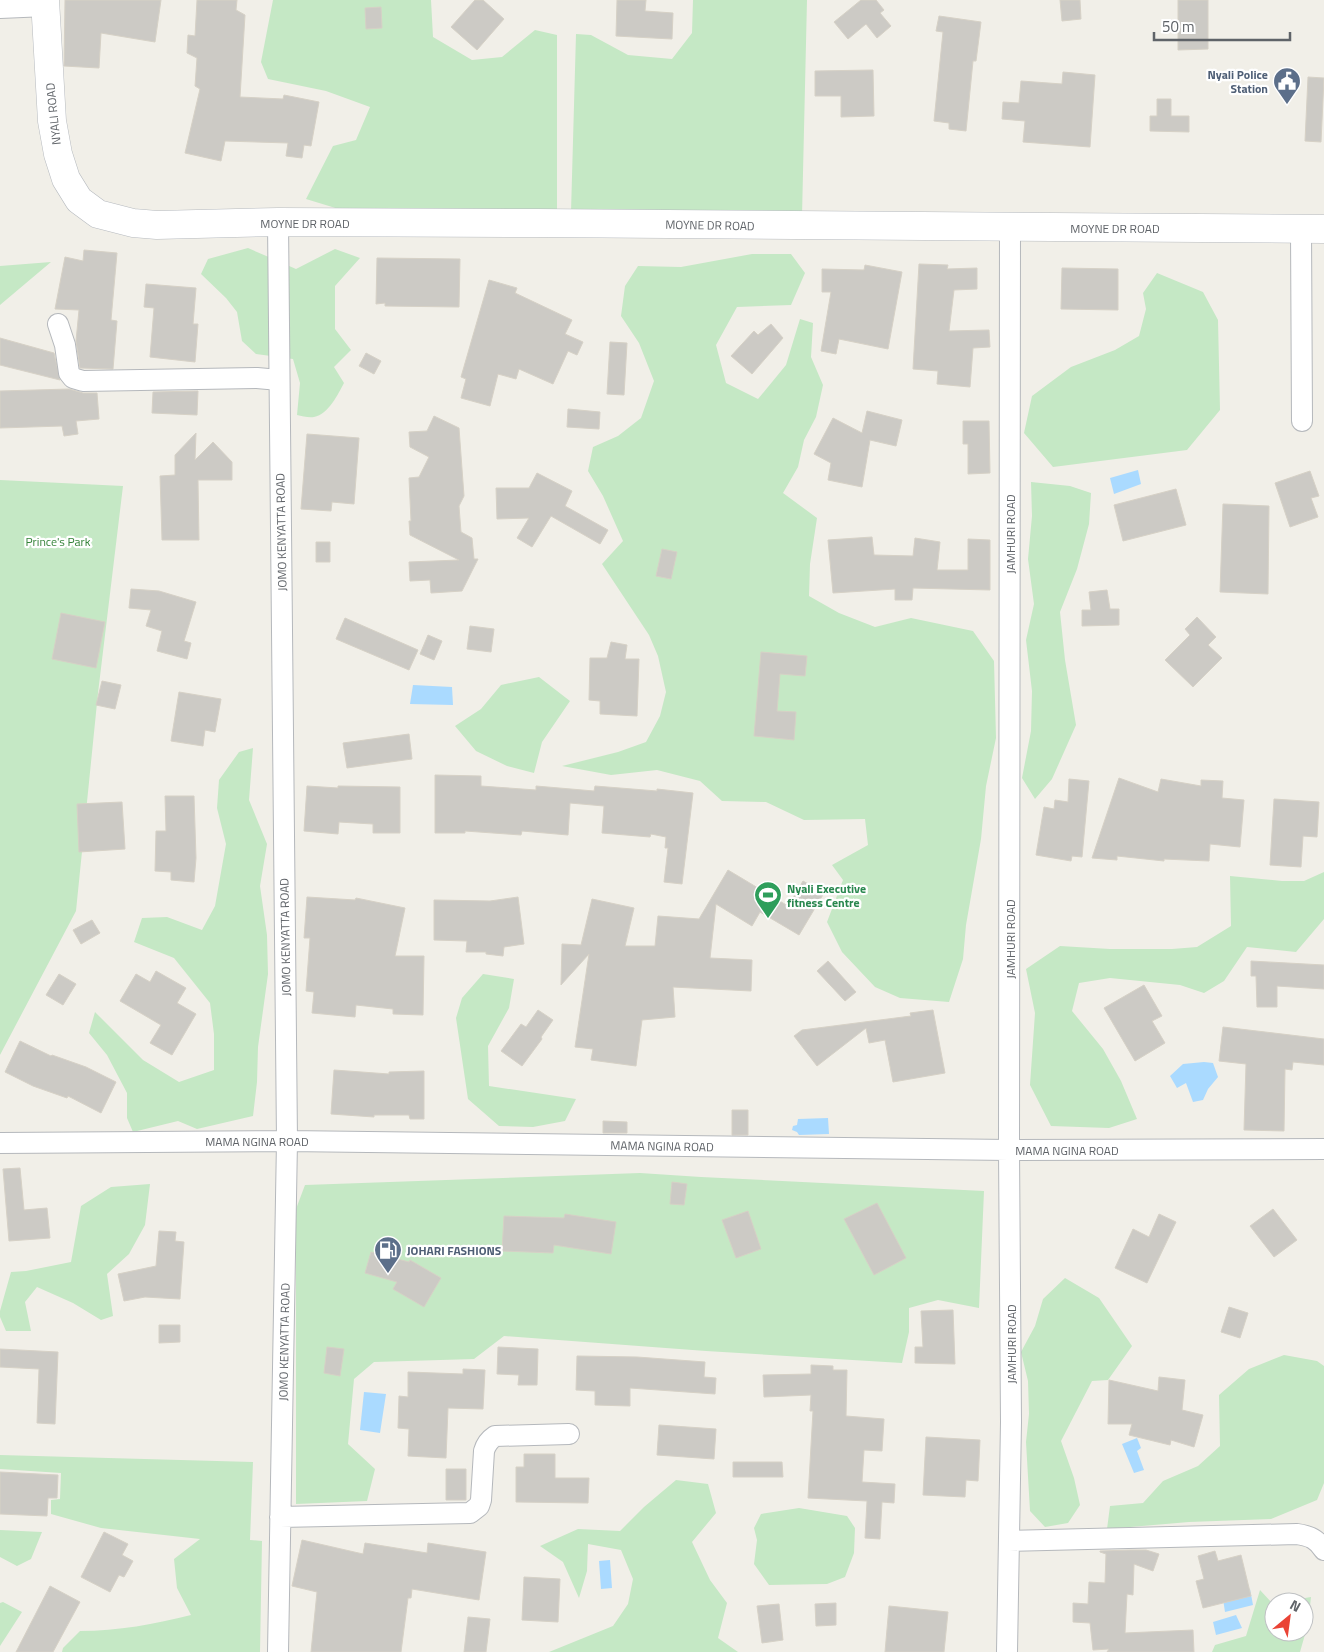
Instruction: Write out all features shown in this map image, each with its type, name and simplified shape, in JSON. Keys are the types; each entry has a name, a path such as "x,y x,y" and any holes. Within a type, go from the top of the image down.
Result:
{"main road":[{"name":"NYALI ROAD","path":"46,3 52,120 58,154 66,179 79,200 98,214"},
{"name":"MOYNE DR ROAD","path":"98,214 132,223 157,225 278,222 1313,229"}],"street":[{"path":"0,8 46,3"},
{"name":"JOMO KENYATTA ROAD","path":"278,222 287,1141 278,1652"},
{"name":"JAMHURI ROAD","path":"1007,1652 1011,1422 1009,1150 1010,227"},
{"path":"1302,421 1313,229"},
{"path":"58,324 65,345 69,373 73,378 83,381 257,378 279,380"},
{"name":"MAMA NGINA ROAD","path":"0,1143 287,1141 1009,1150 1324,1149"},
{"path":"280,1517 470,1513 479,1506 482,1500 484,1451 486,1444 495,1436 569,1434"},
{"path":"1009,1541 1297,1534 1318,1541 1324,1550"}],"green space":[{"path":"273,0 431,0 433,37 472,60 502,57 535,30 557,35 557,209 400,217 342,210 306,199 333,146 356,140 370,107 326,91 268,79 261,62"},
{"path":"693,0 807,0 802,216 571,212 576,34 591,35 628,55 672,59 692,33"},
{"path":"248,248 296,269 335,249 360,258 335,286 335,329 351,350 334,367 344,383 329,408 319,415 310,417 297,415 300,383 293,359 256,354 242,341 237,312 226,298 201,274 208,259"},
{"path":"752,254 791,254 805,273 791,305 737,307 716,345 726,383 758,399 786,365 800,319 813,323 811,357 823,385 816,417 804,440 798,467 783,493 817,518 810,564 809,596 839,613 875,627 911,618 973,631 994,661 996,738 986,786 981,839 966,925 963,959 949,1002 900,998 875,987 842,952 827,922 843,880 832,865 868,845 865,819 804,820 766,802 722,801 700,781 657,770 611,775 562,766 618,752 646,742 660,716 666,692 658,656 649,635 602,564 623,541 603,496 588,471 593,447 618,436 641,418 654,381 639,343 621,316 625,286 638,266 681,267"},
{"path":"51,262 0,305 0,266"},
{"path":"1157,273 1203,292 1218,320 1220,410 1187,450 1053,467 1024,433 1032,396 1071,367 1115,350 1139,336 1146,309 1143,293"},
{"name":"Prince's Park","path":"0,480 123,486 98,693 76,911 0,1055"},
{"path":"1031,482 1070,486 1091,493 1089,524 1077,569 1060,612 1065,660 1076,725 1052,779 1035,799 1022,778 1031,731 1032,691 1026,640 1034,604 1028,559 1032,516"},
{"path":"539,677 570,701 542,742 534,773 507,766 476,751 455,726 481,709 501,685"},
{"path":"253,748 249,800 267,844 260,886 267,935 268,974 258,1047 257,1082 253,1116 197,1129 178,1121 133,1132 127,1118 127,1093 107,1055 89,1033 95,1012 143,1060 179,1082 214,1070 214,1034 210,1003 174,958 134,942 142,918 167,917 202,930 215,906 226,844 217,808 219,780 239,752"},
{"path":"1324,872 1324,919 1296,952 1247,947 1224,981 1204,993 1180,985 1110,978 1079,983 1072,1011 1103,1049 1121,1081 1137,1119 1109,1128 1051,1126 1030,1085 1035,1013 1026,969 1060,946 1110,949 1197,947 1231,926 1230,876 1304,881"},
{"path":"483,974 514,979 509,1008 488,1046 489,1086 576,1099 565,1121 533,1127 499,1126 468,1099 456,1018 462,998"},
{"path":"640,1173 984,1191 979,1308 938,1300 909,1308 909,1332 902,1363 504,1336 474,1359 374,1362 354,1379 348,1444 375,1469 367,1501 296,1504 296,1209 305,1185"},
{"path":"150,1184 145,1225 129,1254 107,1274 113,1316 101,1320 73,1303 37,1287 25,1302 31,1331 6,1331 0,1317 0,1311 11,1272 71,1262 81,1206 111,1187"},
{"path":"1065,1278 1099,1298 1132,1346 1108,1380 1092,1381 1061,1441 1074,1478 1080,1505 1068,1523 1045,1527 1030,1511 1026,1442 1029,1414 1028,1381 1021,1352 1035,1326 1043,1299"},
{"path":"1284,1355 1317,1361 1324,1366 1324,1483 1317,1500 1271,1519 1189,1522 1107,1529 1110,1506 1143,1503 1163,1481 1198,1466 1220,1446 1219,1395 1249,1369"},
{"path":"0,1455 253,1462 250,1540 262,1541 260,1652 62,1652 63,1648 80,1631 136,1626 191,1615 177,1588 174,1559 200,1539 101,1528 51,1514 51,1500 60,1499 61,1473 0,1469"},
{"path":"676,1480 708,1484 716,1513 692,1542 710,1580 727,1603 718,1638 738,1652 549,1652 613,1626 628,1604 633,1579 621,1550 588,1544 587,1571 579,1598 563,1562 540,1546 578,1529 620,1531 644,1507"},
{"path":"799,1508 847,1516 855,1528 854,1553 845,1577 827,1584 769,1585 754,1564 757,1540 754,1528 761,1514"},
{"path":"0,1530 42,1532 31,1559 17,1566 0,1557"},
{"path":"1260,1590 1264,1594 1264,1642 1303,1642 1300,1652 1212,1652 1215,1645 1246,1636"},
{"path":"3,1602 22,1612 0,1646 0,1603"}],"water":[{"path":"1138,470 1141,484 1114,494 1110,478"},
{"path":"413,685 452,687 453,705 410,704"},
{"path":"1213,1063 1218,1077 1208,1089 1203,1100 1193,1102 1186,1083 1177,1088 1170,1076 1183,1064"},
{"path":"828,1118 829,1134 799,1135 792,1130 793,1126 797,1125 798,1119"},
{"path":"364,1392 386,1394 380,1433 360,1430"},
{"path":"1137,1438 1141,1448 1137,1451 1144,1470 1134,1473 1122,1444"},
{"path":"610,1560 612,1588 601,1589 599,1561"},
{"path":"1250,1589 1253,1605 1225,1612 1223,1599"},
{"path":"1236,1615 1242,1628 1216,1635 1213,1622"}],"building":[{"path":"65,0 161,0 155,42 101,33 99,68 64,66"},
{"path":"197,0 237,0 236,10 245,15 240,97 283,99 284,95 319,102 311,146 304,145 302,158 286,156 288,143 225,141 221,161 185,153 200,89 195,86 197,58 187,53 188,35 195,36"},
{"path":"475,0 483,0 504,19 477,50 451,27"},
{"path":"617,0 646,0 645,11 673,13 672,39 616,36"},
{"path":"861,0 876,0 884,10 880,13 891,26 877,38 866,24 848,39 834,22"},
{"path":"1060,0 1080,0 1081,19 1062,21"},
{"path":"1178,0 1208,0 1208,49 1178,50"},
{"path":"381,7 382,28 366,29 365,8"},
{"path":"939,16 981,22 976,61 973,61 966,131 949,129 949,123 934,121 943,32 936,31"},
{"path":"873,70 874,116 841,117 841,96 815,96 815,71"},
{"path":"1063,72 1095,75 1090,147 1023,142 1025,121 1002,119 1003,102 1019,103 1021,81 1062,84"},
{"path":"1308,77 1324,78 1321,142 1305,141"},
{"path":"1157,99 1171,99 1171,116 1189,116 1189,132 1150,131 1150,116 1157,116"},
{"path":"84,250 117,253 111,320 117,321 113,369 80,368 76,341 79,310 55,309 65,257 83,261"},
{"path":"377,258 460,259 459,307 385,306 385,303 376,304"},
{"path":"919,264 948,265 947,269 977,268 977,289 954,290 949,331 989,330 990,347 973,348 970,387 937,384 938,371 913,369"},
{"path":"865,265 902,272 888,349 839,339 836,354 821,351 831,292 822,292 822,269 864,270"},
{"path":"1062,268 1118,269 1118,310 1061,309"},
{"path":"489,280 517,288 515,293 572,320 565,334 583,342 577,355 568,351 553,384 519,369 516,379 498,374 490,406 461,398 466,379 461,377"},
{"path":"146,284 196,288 193,324 198,324 195,362 150,357 154,308 144,307"},
{"path":"771,324 783,338 752,374 731,356 754,331 758,335"},
{"path":"0,338 54,353 60,380 0,365"},
{"path":"610,342 627,343 624,395 607,394"},
{"path":"366,353 381,361 374,374 359,366"},
{"path":"69,389 83,393 97,393 99,419 76,421 78,434 64,436 62,426 0,428 0,391"},
{"path":"198,391 197,415 152,413 153,392"},
{"path":"568,409 600,412 599,429 567,427"},
{"path":"867,411 902,420 896,446 870,440 862,487 828,480 831,463 814,454 833,418 862,433"},
{"path":"434,416 459,428 464,496 459,506 461,532 472,538 474,559 478,559 462,591 431,593 430,580 410,581 409,562 459,560 410,535 409,478 419,477 429,457 410,447 409,432 427,431"},
{"path":"963,421 989,421 990,473 968,474 968,444 963,444"},
{"path":"196,433 195,460 213,442 232,462 232,480 198,480 199,540 162,540 160,476 175,475 175,455"},
{"path":"307,434 359,438 354,504 332,502 331,511 301,509"},
{"path":"1310,471 1319,496 1311,498 1318,517 1290,527 1275,483"},
{"path":"537,473 572,491 565,506 608,530 600,544 551,516 532,547 517,538 529,518 497,519 496,488 529,488"},
{"path":"1176,489 1186,525 1123,541 1114,505"},
{"path":"1223,504 1269,506 1268,594 1220,592"},
{"path":"872,537 874,555 913,556 915,538 940,542 937,570 968,570 968,539 990,540 990,590 913,588 912,600 895,600 895,589 833,593 828,540"},
{"path":"316,542 330,542 330,562 316,562"},
{"path":"662,549 677,552 671,579 656,576"},
{"path":"131,589 159,591 196,602 184,641 191,643 187,659 157,651 162,631 146,626 151,610 129,608"},
{"path":"1107,590 1110,609 1119,609 1119,625 1082,626 1082,610 1091,610 1089,592"},
{"path":"61,613 105,622 96,668 52,659"},
{"path":"1197,617 1216,637 1208,645 1222,658 1193,687 1165,660 1190,635 1185,629"},
{"path":"345,618 418,650 409,670 336,639"},
{"path":"470,626 494,629 491,652 467,649"},
{"path":"428,635 442,641 434,660 420,654"},
{"path":"611,642 627,645 625,659 639,659 637,716 600,714 600,701 589,700 590,658 607,658"},
{"path":"761,652 807,656 805,676 780,674 777,711 796,712 794,740 754,736"},
{"path":"102,681 121,685 115,709 96,705"},
{"path":"179,692 221,699 215,732 205,730 203,746 171,741"},
{"path":"409,734 412,759 347,768 343,743"},
{"path":"435,775 481,776 481,786 536,790 536,786 594,791 595,786 693,793 682,884 664,882 668,848 665,848 666,837 651,834 650,837 602,833 604,806 570,803 568,835 522,831 521,835 465,831 465,833 435,833"},
{"path":"1119,778 1158,792 1161,779 1201,786 1201,780 1223,781 1222,798 1244,800 1240,847 1210,844 1209,861 1164,859 1164,861 1117,856 1117,860 1092,858"},
{"path":"1069,779 1089,781 1082,857 1072,856 1071,861 1036,855 1044,807 1054,809 1055,800 1068,802"},
{"path":"307,786 338,788 338,786 400,787 400,833 373,833 373,824 339,822 338,834 304,831"},
{"path":"165,796 194,796 196,858 194,882 171,880 171,872 155,871 156,831 166,831"},
{"path":"1274,799 1319,802 1317,837 1303,836 1301,867 1270,865"},
{"path":"122,802 125,849 79,852 77,804"},
{"path":"728,870 788,906 803,881 824,893 799,935 760,912 752,926 716,904 710,958 752,960 751,991 673,987 675,1017 642,1020 636,1066 591,1060 593,1049 575,1047 589,954 561,985 562,944 581,945 592,899 634,908 625,946 655,946 658,916 699,919"},
{"path":"307,897 355,900 356,898 405,908 395,956 424,956 423,1015 393,1014 393,1009 356,1005 355,1017 312,1013 314,992 306,991 310,938 304,938"},
{"path":"518,897 524,944 504,947 503,956 486,954 486,952 466,952 467,941 434,940 434,900 490,901"},
{"path":"92,920 100,933 81,944 73,930"},
{"path":"828,961 856,992 845,1001 817,971"},
{"path":"1251,961 1324,965 1324,989 1277,986 1277,1007 1257,1007 1256,976 1251,976"},
{"path":"156,971 186,988 177,1003 196,1014 172,1055 150,1043 161,1025 120,1001 136,974 150,982"},
{"path":"59,974 76,984 63,1005 46,995"},
{"path":"1144,985 1162,1016 1152,1021 1165,1043 1135,1061 1104,1008"},
{"path":"538,1010 553,1020 522,1066 501,1051 521,1024 526,1027"},
{"path":"933,1010 945,1073 893,1082 885,1040 869,1043 866,1028 817,1066 794,1036 802,1030 911,1016 910,1013"},
{"path":"1223,1027 1324,1039 1324,1065 1293,1062 1292,1070 1285,1069 1284,1131 1244,1130 1246,1064 1219,1061"},
{"path":"20,1041 51,1056 86,1067 116,1082 101,1113 68,1096 67,1098 33,1086 5,1072"},
{"path":"334,1070 389,1074 389,1072 424,1071 424,1119 410,1119 409,1115 374,1115 374,1117 331,1114"},
{"path":"732,1110 748,1110 748,1135 732,1135"},
{"path":"603,1121 627,1122 627,1133 603,1133"},
{"path":"20,1168 24,1210 47,1208 50,1238 9,1241 3,1169"},
{"path":"672,1182 687,1184 684,1205 670,1204"},
{"path":"877,1203 906,1258 874,1275 844,1219"},
{"path":"1273,1209 1297,1240 1274,1257 1250,1226"},
{"path":"748,1211 761,1249 736,1258 722,1220"},
{"path":"565,1214 616,1222 611,1254 554,1245 553,1253 502,1251 504,1216 564,1218"},
{"path":"1159,1214 1176,1222 1147,1283 1115,1268 1133,1229 1149,1237"},
{"path":"159,1231 176,1232 175,1241 184,1242 180,1299 145,1297 124,1301 118,1274 156,1266"},
{"path":"371,1252 409,1262 410,1260 441,1278 424,1307 393,1289 397,1282 365,1273"},
{"path":"1229,1307 1248,1313 1240,1338 1221,1332"},
{"path":"953,1310 955,1364 915,1363 915,1347 923,1347 921,1311"},
{"path":"159,1325 180,1325 180,1342 159,1343"},
{"path":"327,1347 344,1349 340,1376 324,1373"},
{"path":"498,1347 538,1349 537,1385 518,1385 519,1375 497,1374"},
{"path":"0,1349 58,1352 55,1424 37,1423 39,1369 0,1367"},
{"path":"577,1356 637,1357 705,1362 704,1377 716,1378 715,1394 630,1388 630,1406 595,1405 595,1391 576,1390"},
{"path":"811,1365 833,1366 833,1370 847,1370 846,1416 884,1419 882,1451 864,1450 862,1482 895,1484 894,1503 882,1502 880,1539 865,1538 867,1501 808,1498 813,1411 810,1411 811,1395 764,1397 763,1375 811,1374"},
{"path":"463,1369 485,1370 483,1409 448,1408 446,1458 408,1456 409,1429 398,1428 399,1396 408,1397 408,1372 463,1374"},
{"path":"1159,1377 1185,1380 1182,1410 1203,1415 1194,1447 1171,1440 1170,1445 1129,1435 1132,1424 1108,1424 1109,1380 1158,1391"},
{"path":"659,1425 716,1429 714,1459 657,1455"},
{"path":"926,1437 980,1440 978,1481 966,1480 965,1497 923,1495"},
{"path":"524,1454 555,1454 555,1478 589,1478 588,1503 516,1502 516,1467 524,1467"},
{"path":"733,1462 782,1462 783,1477 733,1477"},
{"path":"446,1469 466,1469 466,1500 446,1500"},
{"path":"0,1472 58,1475 57,1498 48,1498 47,1516 0,1514"},
{"path":"104,1532 128,1544 122,1555 133,1561 124,1577 119,1575 110,1592 81,1577"},
{"path":"302,1540 363,1554 365,1543 427,1553 428,1543 486,1552 479,1600 412,1589 411,1598 408,1598 401,1652 311,1652 317,1592 292,1586"},
{"path":"1146,1550 1159,1554 1153,1571 1134,1564 1133,1595 1127,1594 1125,1633 1193,1630 1194,1652 1107,1652 1109,1649 1093,1650 1090,1623 1073,1622 1073,1603 1088,1604 1089,1582 1105,1583 1106,1554 1100,1551"},
{"path":"1215,1551 1218,1561 1241,1555 1251,1596 1203,1608 1196,1581 1204,1579 1198,1556"},
{"path":"524,1577 560,1579 558,1622 522,1620"},
{"path":"50,1586 80,1602 53,1652 16,1652"},
{"path":"836,1603 836,1625 816,1626 815,1604"},
{"path":"779,1604 783,1640 762,1643 757,1606"},
{"path":"889,1606 948,1612 944,1652 885,1652"},
{"path":"468,1617 490,1619 486,1652 464,1652"}],"place":[{"name":"Nyali Police Station","path":"1287,105"},
{"name":"Nyali Executive fitness Centre","path":"768,919"},
{"name":"JOHARI FASHIONS","path":"388,1274"}]}
